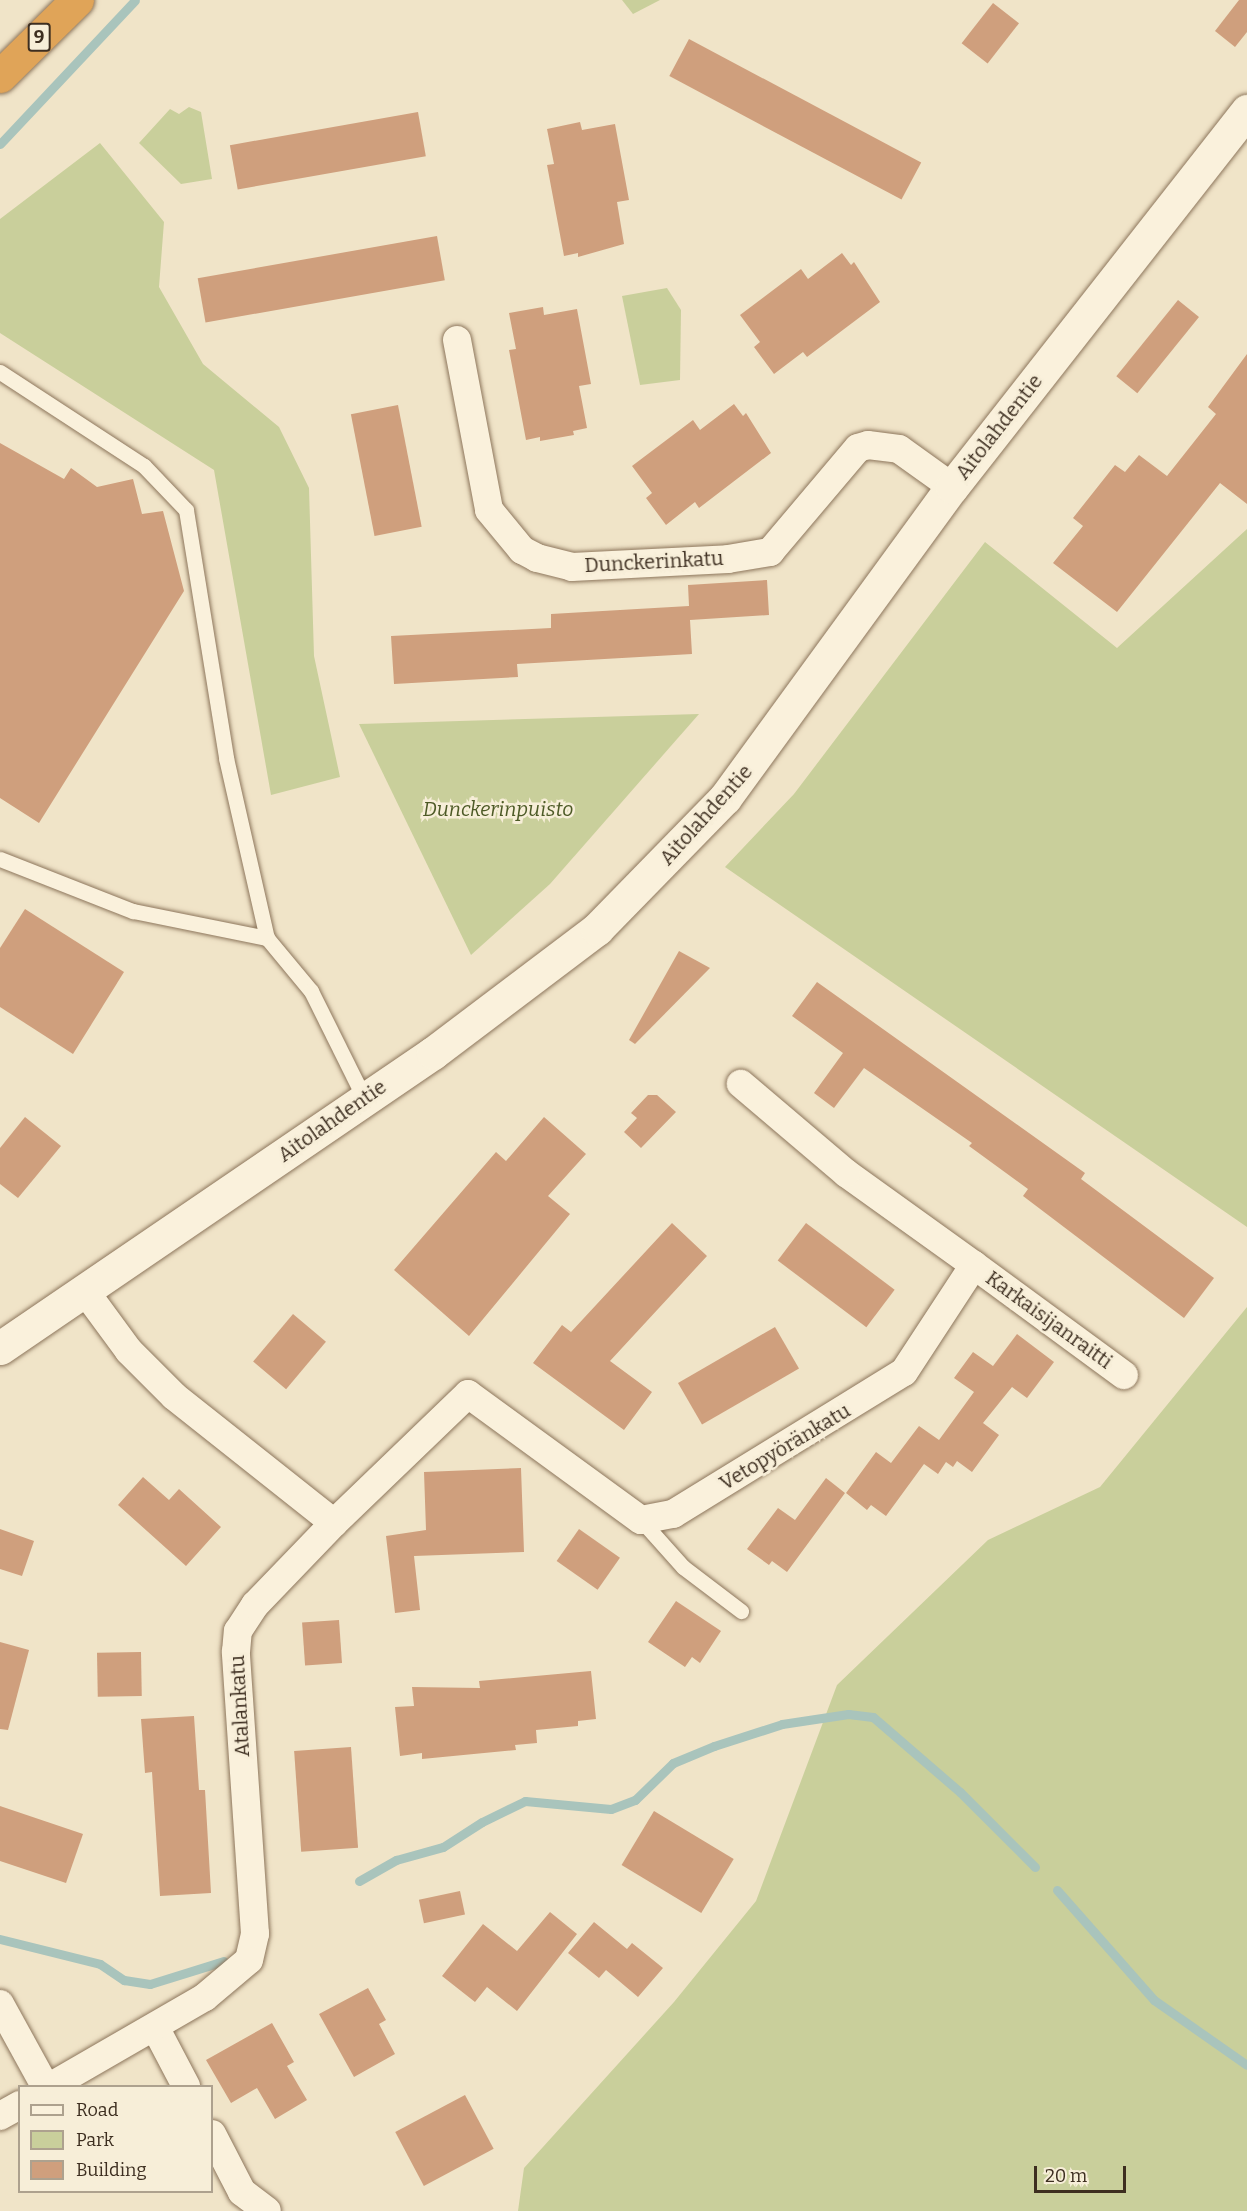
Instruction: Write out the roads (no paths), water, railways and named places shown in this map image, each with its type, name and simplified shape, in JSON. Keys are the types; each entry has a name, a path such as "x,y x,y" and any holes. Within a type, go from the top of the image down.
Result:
{"highway":[{"name":"9","path":"1,75 76,0"}],"main road":[{"name":"Aitolahdentie","path":"0,1348 442,1046 597,929 725,798 771,740 952,487 1247,111"}],"street":[{"name":"Dunckerinkatu","path":"458,340 489,510 522,550 537,558 572,567 728,559 770,552 858,448 868,445 899,449 952,487"},
{"path":"741,1084 846,1173 974,1265"},
{"name":"Karkaisijanraitti","path":"974,1265 1124,1375"},
{"name":"Vetopyöränkatu","path":"641,1520 673,1514 904,1372 974,1265"},
{"path":"85,1291 129,1352 174,1396 334,1523 468,1394 641,1520"},
{"name":"Atalankatu","path":"53,2085 205,1996 249,1959 255,1934 236,1652 238,1631 255,1605 334,1523"},
{"path":"0,2004 44,2085"},
{"path":"155,2027 185,2085"},
{"path":"0,2116 18,2106"},
{"path":"213,2136 242,2192 267,2211"}],"lane":[{"path":"0,372 144,466 186,510 226,758 267,938 311,991 364,1098"},
{"path":"0,859 132,911 267,938"},
{"path":"641,1520 683,1567 741,1611"}],"waterway":[{"path":"0,144 135,0"},
{"path":"359,1881 396,1860 443,1847 482,1822 525,1801 611,1809 635,1800 673,1763 714,1746 782,1724 848,1714 873,1717 960,1792 1035,1867"},
{"path":"1057,1890 1154,2000 1247,2065"},
{"path":"0,1939 100,1964 124,1980 150,1984 224,1961"}],"park label":[{"name":"Dunckerinpuisto","path":"498,809"}]}
